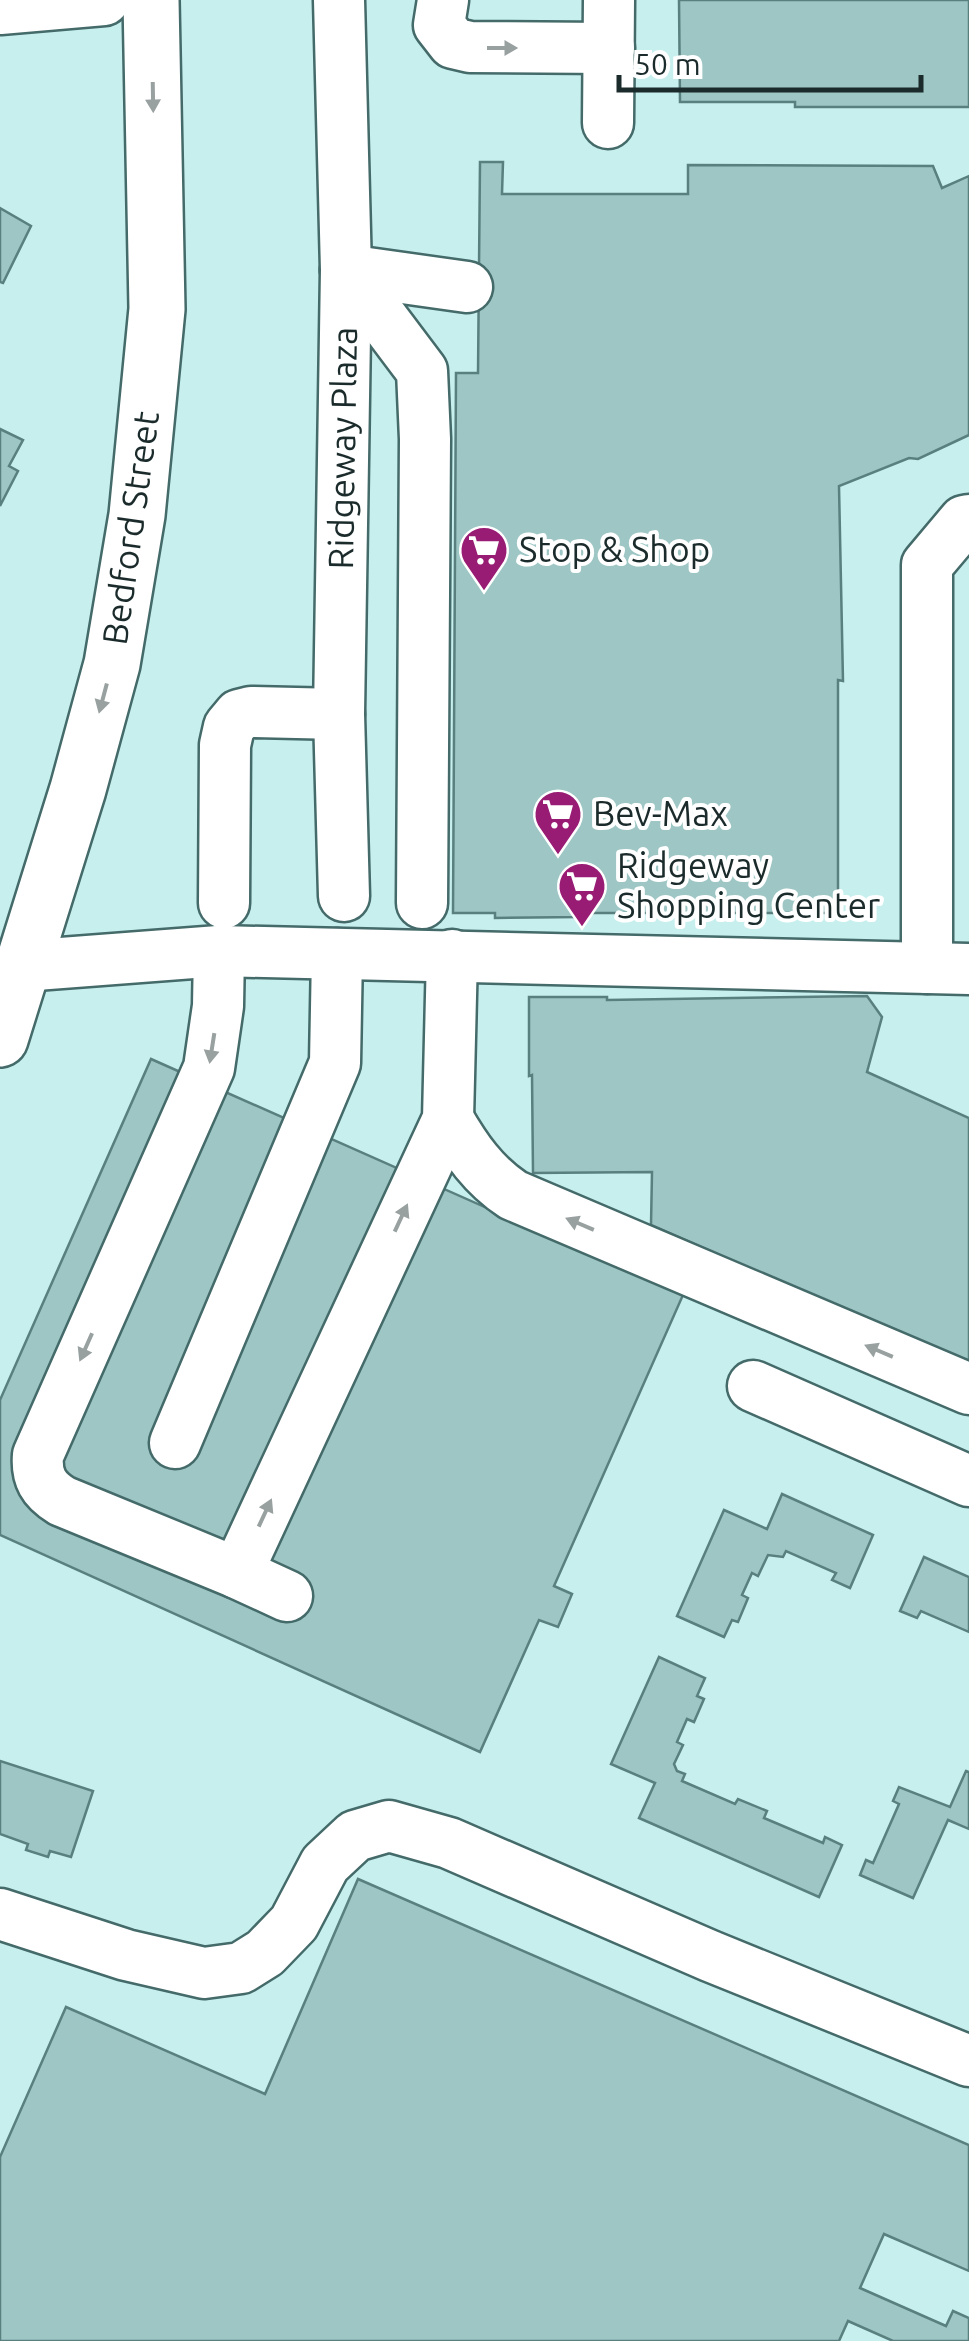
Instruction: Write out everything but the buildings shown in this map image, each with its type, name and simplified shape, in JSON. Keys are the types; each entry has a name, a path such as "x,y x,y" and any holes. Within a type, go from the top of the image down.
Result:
{"main road":[{"name":"Bedford Street","path":"0,1039 11,970 78,789 112,664 137,514 157,309 151,0"}],"street":[{"path":"0,9 104,0"},
{"name":"Ridgeway Plaza","path":"339,0 346,270 339,714 344,896"},
{"path":"443,0 439,25 453,43 470,47 609,24 608,123"},
{"path":"346,270 467,287"},
{"path":"346,270 422,371 422,902"},
{"path":"11,970 221,927 337,954 948,968 927,565 969,520"},
{"path":"287,1596 62,1502 46,1491 36,1470 38,1455 209,1068 218,1006 225,746 229,727 239,715 251,712 339,714"},
{"path":"175,1443 335,1063 337,954"},
{"path":"237,1573 448,1119 452,955"},
{"path":"448,1119 479,1166 514,1206 969,1389"},
{"path":"754,1386 969,1481"},
{"path":"0,1914 126,1955 204,1973 241,1968 265,1953 294,1924 325,1864 355,1836 388,1826 449,1843 710,1956 969,2061"}],"place":[{"name":"Stop & Shop","path":"484,592"},
{"name":"Bev-Max","path":"558,856"},
{"name":"Ridgeway Shopping Center","path":"582,928"}]}
